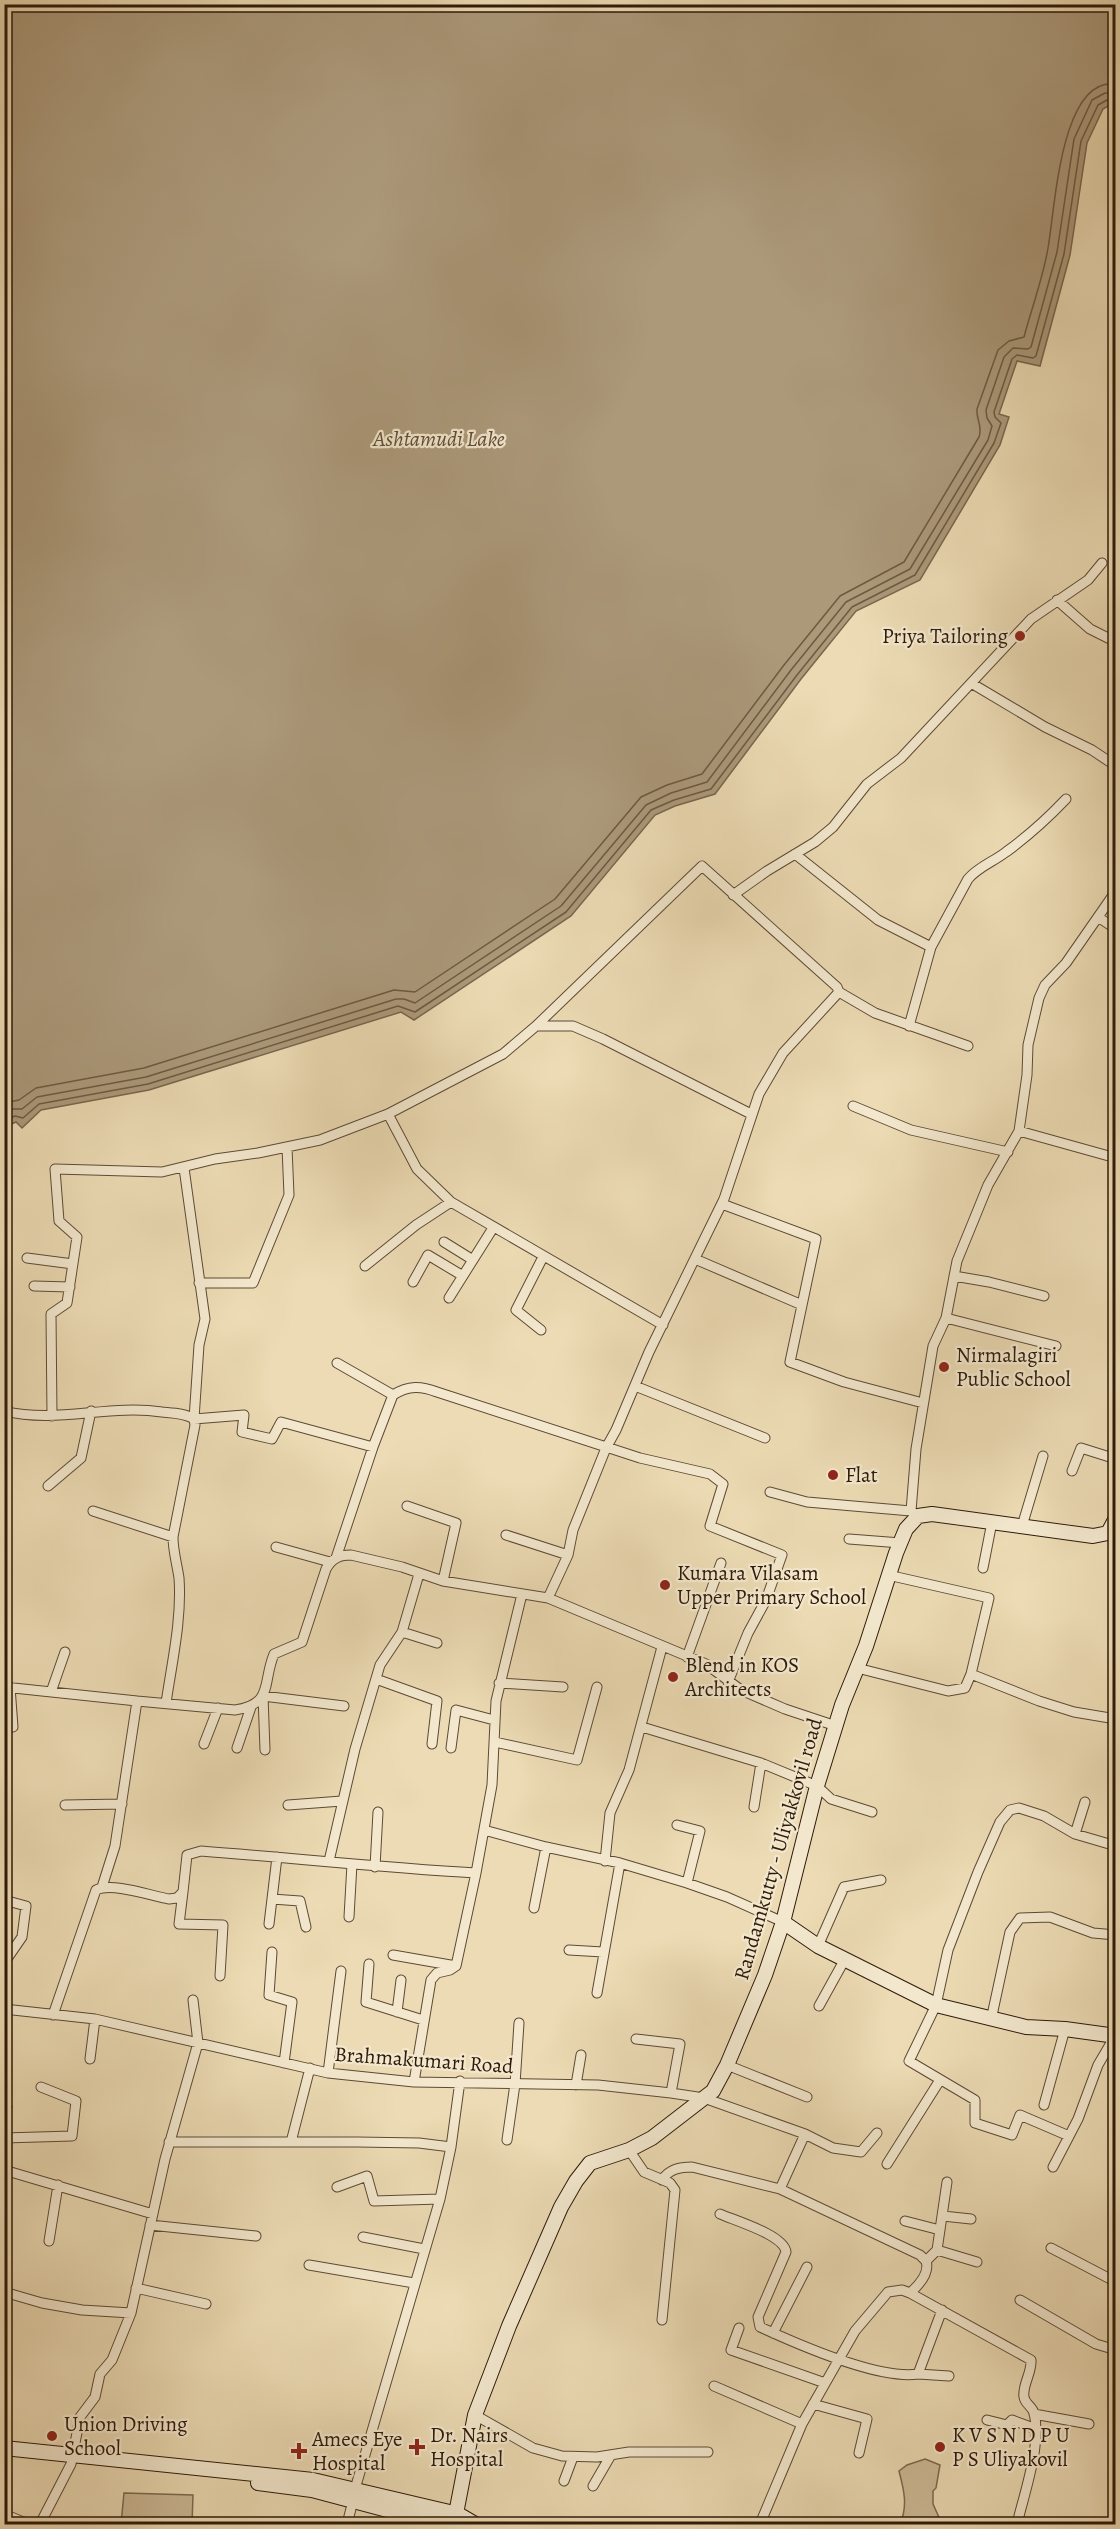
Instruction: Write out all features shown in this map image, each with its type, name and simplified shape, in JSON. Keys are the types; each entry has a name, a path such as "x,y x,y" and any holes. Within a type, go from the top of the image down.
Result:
{"street":[{"path":"734,896 815,842 833,827 867,784 901,758 1031,619 1088,580 1102,563"},
{"path":"1057,600 1090,629 1116,642"},
{"path":"971,683 1045,727 1092,750 1116,766"},
{"path":"909,1026 931,947 968,879 976,869 1005,853 1041,825 1066,799"},
{"path":"795,854 878,920 931,947"},
{"path":"52,1416 51,1314 67,1303 77,1237 59,1221 55,1169 162,1172 215,1159 320,1140 388,1114 503,1054 536,1026 702,866 837,987 839,992 875,1013 968,1046"},
{"path":"915,1513 916,1449 933,1346 946,1318 957,1261 988,1185 1019,1131 1027,1075 1028,1045 1039,999 1045,985 1066,963 1116,891"},
{"path":"1098,917 1116,929"},
{"path":"548,1598 568,1555 573,1530 606,1448 722,1204 759,1094 783,1053 839,992"},
{"path":"536,1026 573,1026 751,1114"},
{"path":"853,1106 912,1130 1008,1152"},
{"path":"388,1114 417,1169 451,1202 663,1325"},
{"path":"1019,1131 1116,1158"},
{"path":"199,1283 253,1283 289,1195 287,1147"},
{"path":"166,1703 179,1613 179,1577 173,1554 173,1537 195,1425 199,1345 205,1319 184,1168"},
{"path":"365,1266 416,1225 451,1202"},
{"path":"722,1204 816,1239 790,1362 844,1382 923,1403"},
{"path":"449,1298 493,1228"},
{"path":"444,1242 473,1260"},
{"path":"413,1282 428,1255 464,1276"},
{"path":"541,1330 516,1310 543,1257"},
{"path":"27,1258 73,1264"},
{"path":"695,1260 802,1305"},
{"path":"954,1276 1044,1296"},
{"path":"34,1286 70,1287"},
{"path":"946,1318 1056,1346"},
{"path":"337,1363 393,1395"},
{"path":"265,1750 263,1696 274,1654 302,1642 393,1395 410,1387 421,1386 606,1448 710,1474 720,1479 723,1484 710,1526 782,1555 766,1600 747,1633 728,1682"},
{"path":"635,1386 765,1437"},
{"path":"4,1411 35,1417 91,1411 142,1409 180,1414 194,1419 244,1415 242,1432 272,1439 281,1422 373,1447"},
{"path":"48,1486 81,1458 91,1411"},
{"path":"1072,1471 1081,1448 1116,1459"},
{"path":"1022,1526 1043,1456"},
{"path":"770,1492 819,1503 932,1514 1093,1536 1112,1536 1116,1518"},
{"path":"407,1506 456,1523 443,1581"},
{"path":"93,1511 173,1537"},
{"name":"Randamkutty - Uliyakkovil road","path":"456,2519 475,2415 509,2326 561,2207 576,2181 590,2163 629,2150 652,2138 713,2091 727,2065 765,1976 783,1922 817,1786 836,1726 888,1575 906,1529 915,1513"},
{"path":"983,1568 992,1522"},
{"path":"506,1535 568,1555"},
{"path":"849,1539 901,1543"},
{"path":"276,1547 333,1560 351,1555 402,1567 443,1581 548,1598 706,1664 728,1682 785,1709 836,1726"},
{"path":"687,1657 721,1563"},
{"path":"329,1861 342,1801 380,1665 402,1632 419,1574"},
{"path":"857,1668 948,1691 965,1688 971,1674 989,1598 888,1575"},
{"path":"414,2082 423,2020 434,1976 456,1966 492,1785 494,1720 499,1683 522,1593"},
{"path":"402,1632 437,1643"},
{"path":"605,1861 610,1813 629,1770 662,1647"},
{"path":"51,1692 65,1652"},
{"path":"971,1674 1074,1712 1116,1719"},
{"path":"376,1679 437,1701 432,1744"},
{"path":"499,1683 563,1687"},
{"path":"13,1727 7,1687 235,1710 251,1707"},
{"path":"495,1742 577,1760 597,1687"},
{"path":"237,1748 251,1707 263,1696 344,1706"},
{"path":"53,2016 93,1894 102,1887 115,1846 137,1701"},
{"path":"204,1744 218,1708"},
{"path":"451,1748 456,1710 494,1720"},
{"path":"642,1727 761,1764 817,1786 831,1799 872,1812"},
{"path":"754,1808 761,1764"},
{"path":"288,1805 342,1801"},
{"path":"1075,1834 1085,1802"},
{"path":"65,1805 122,1803"},
{"path":"1069,2136 1020,2115 1012,2135 975,2123 975,2100 909,2061 936,2005 948,1950 978,1872 1004,1817 1010,1810 1019,1808 1044,1816 1075,1834 1116,1846"},
{"path":"375,1867 378,1812"},
{"path":"677,1825 700,1831 687,1883"},
{"path":"484,1830 546,1847 620,1863 727,1897 783,1922 818,1946 936,2005 1026,2027 1065,2029 1115,2036 1098,2065 1078,2119 1053,2167"},
{"path":"534,1908 546,1847"},
{"path":"220,1976 223,1925 179,1924 187,1855 191,1852 476,1873"},
{"path":"269,1924 277,1857"},
{"path":"597,1994 620,1863"},
{"path":"350,1917 352,1864"},
{"path":"818,1946 844,1887 881,1880"},
{"path":"102,1887 169,1899 177,1898 183,1892"},
{"path":"272,1899 300,1901 306,1927"},
{"path":"4,1900 26,1906 21,1937 4,1963"},
{"path":"991,2020 1010,1932 1020,1918 1050,1917 1093,1933 1116,1935"},
{"path":"569,1950 603,1952"},
{"path":"272,1952 269,1995 292,2002 284,2062"},
{"path":"393,1955 456,1966"},
{"path":"819,2006 845,1959"},
{"path":"369,1964 366,2002 423,2020"},
{"path":"328,2073 341,1971"},
{"path":"397,2012 401,1980"},
{"path":"40,2524 72,2460 80,2417 95,2397 100,2374 112,2360 131,2313 170,2142 198,2043 193,2000"},
{"name":"Brahmakumari Road","path":"4,2009 95,2019 328,2073 414,2082 598,2085 704,2098 805,2134 833,2148 854,2153 861,2152 877,2133"},
{"path":"90,2059 95,2019"},
{"path":"507,2140 515,2084 519,2023"},
{"path":"1044,2105 1065,2029"},
{"path":"636,2039 680,2044 671,2093"},
{"path":"576,2085 581,2055"},
{"path":"727,2065 807,2097"},
{"path":"291,2142 310,2068"},
{"path":"887,2164 940,2080"},
{"path":"347,2524 414,2283 440,2199 451,2147 460,2081"},
{"path":"4,2138 72,2136 76,2102 41,2088"},
{"path":"4,2106 7,2107 4,2119"},
{"path":"780,2189 805,2134"},
{"path":"170,2142 419,2143 451,2147"},
{"path":"629,2150 644,2172 673,2185 675,2190 662,2320"},
{"path":"662,2180 666,2173 680,2167 692,2167 780,2189 814,2207 904,2247 927,2261"},
{"path":"4,2170 153,2214"},
{"path":"337,2187 367,2176 374,2201 440,2199"},
{"path":"910,2293 917,2287 927,2270 927,2261 937,2250 947,2182"},
{"path":"49,2241 58,2185"},
{"path":"720,2214 780,2240 786,2248 780,2268 758,2317 760,2327 838,2359 906,2376 918,2374 950,2376"},
{"path":"943,2216 971,2219"},
{"path":"905,2221 940,2230"},
{"path":"150,2225 256,2236"},
{"path":"363,2237 424,2249"},
{"path":"1051,2248 1116,2282"},
{"path":"937,2250 977,2262"},
{"path":"309,2265 414,2283"},
{"path":"773,2333 807,2267"},
{"path":"136,2288 206,2304"},
{"path":"760,2524 802,2424 838,2359 855,2331 881,2298 895,2290 910,2293 1031,2361 1032,2367 1024,2398 1034,2414 1035,2444 1017,2524"},
{"path":"4,2292 42,2303 82,2310 131,2313"},
{"path":"1020,2300 1096,2344 1116,2350"},
{"path":"918,2374 942,2310"},
{"path":"739,2328 731,2350 825,2383"},
{"path":"714,2386 802,2424"},
{"path":"813,2404 867,2419 859,2453"},
{"path":"1034,2414 1089,2424"},
{"path":"475,2415 533,2448 573,2457 597,2457 629,2452 708,2452"},
{"path":"987,2420 1007,2425 1012,2420 1036,2429"},
{"path":"4,2448 72,2460"},
{"path":"593,2486 611,2455"},
{"path":"4,2457 246,2472 313,2480 440,2524"},
{"path":"564,2481 573,2457"},
{"path":"354,2495 475,2524"},
{"path":"4,2514 28,2524"}],"shaded area":[{"path":"925,2459 940,2465 936,2488 933,2491 933,2504 942,2524 900,2524 905,2504 899,2471 907,2465"},
{"path":"124,2493 193,2495 192,2524 121,2524"}],"water":[{"name":"Ashtamudi Lake","path":"5,4 1115,5 1116,107 1108,106 1103,109 1087,143 1070,255 1040,366 1017,361 999,414 1009,417 1000,445 920,580 856,611 801,679 715,794 675,806 655,815 571,916 414,1020 401,1012 149,1090 41,1110 22,1128 16,1122 5,1127"}],"place":[{"name":"Priya Tailoring","path":"1020,636"},
{"name":"Nirmalagiri Public School","path":"944,1367"},
{"name":"Flat","path":"833,1475"},
{"name":"Kumara Vilasam Upper Primary School","path":"665,1585"},
{"name":"Blend in KOS Architects","path":"673,1677"},
{"name":"Union Driving School","path":"52,2436"},
{"name":"Dr. Nairs Hospital","path":"417,2447"},
{"name":"K V S N D P U P S Uliyakovil","path":"940,2447"},
{"name":"Amecs Eye Hospital","path":"299,2451"}]}
